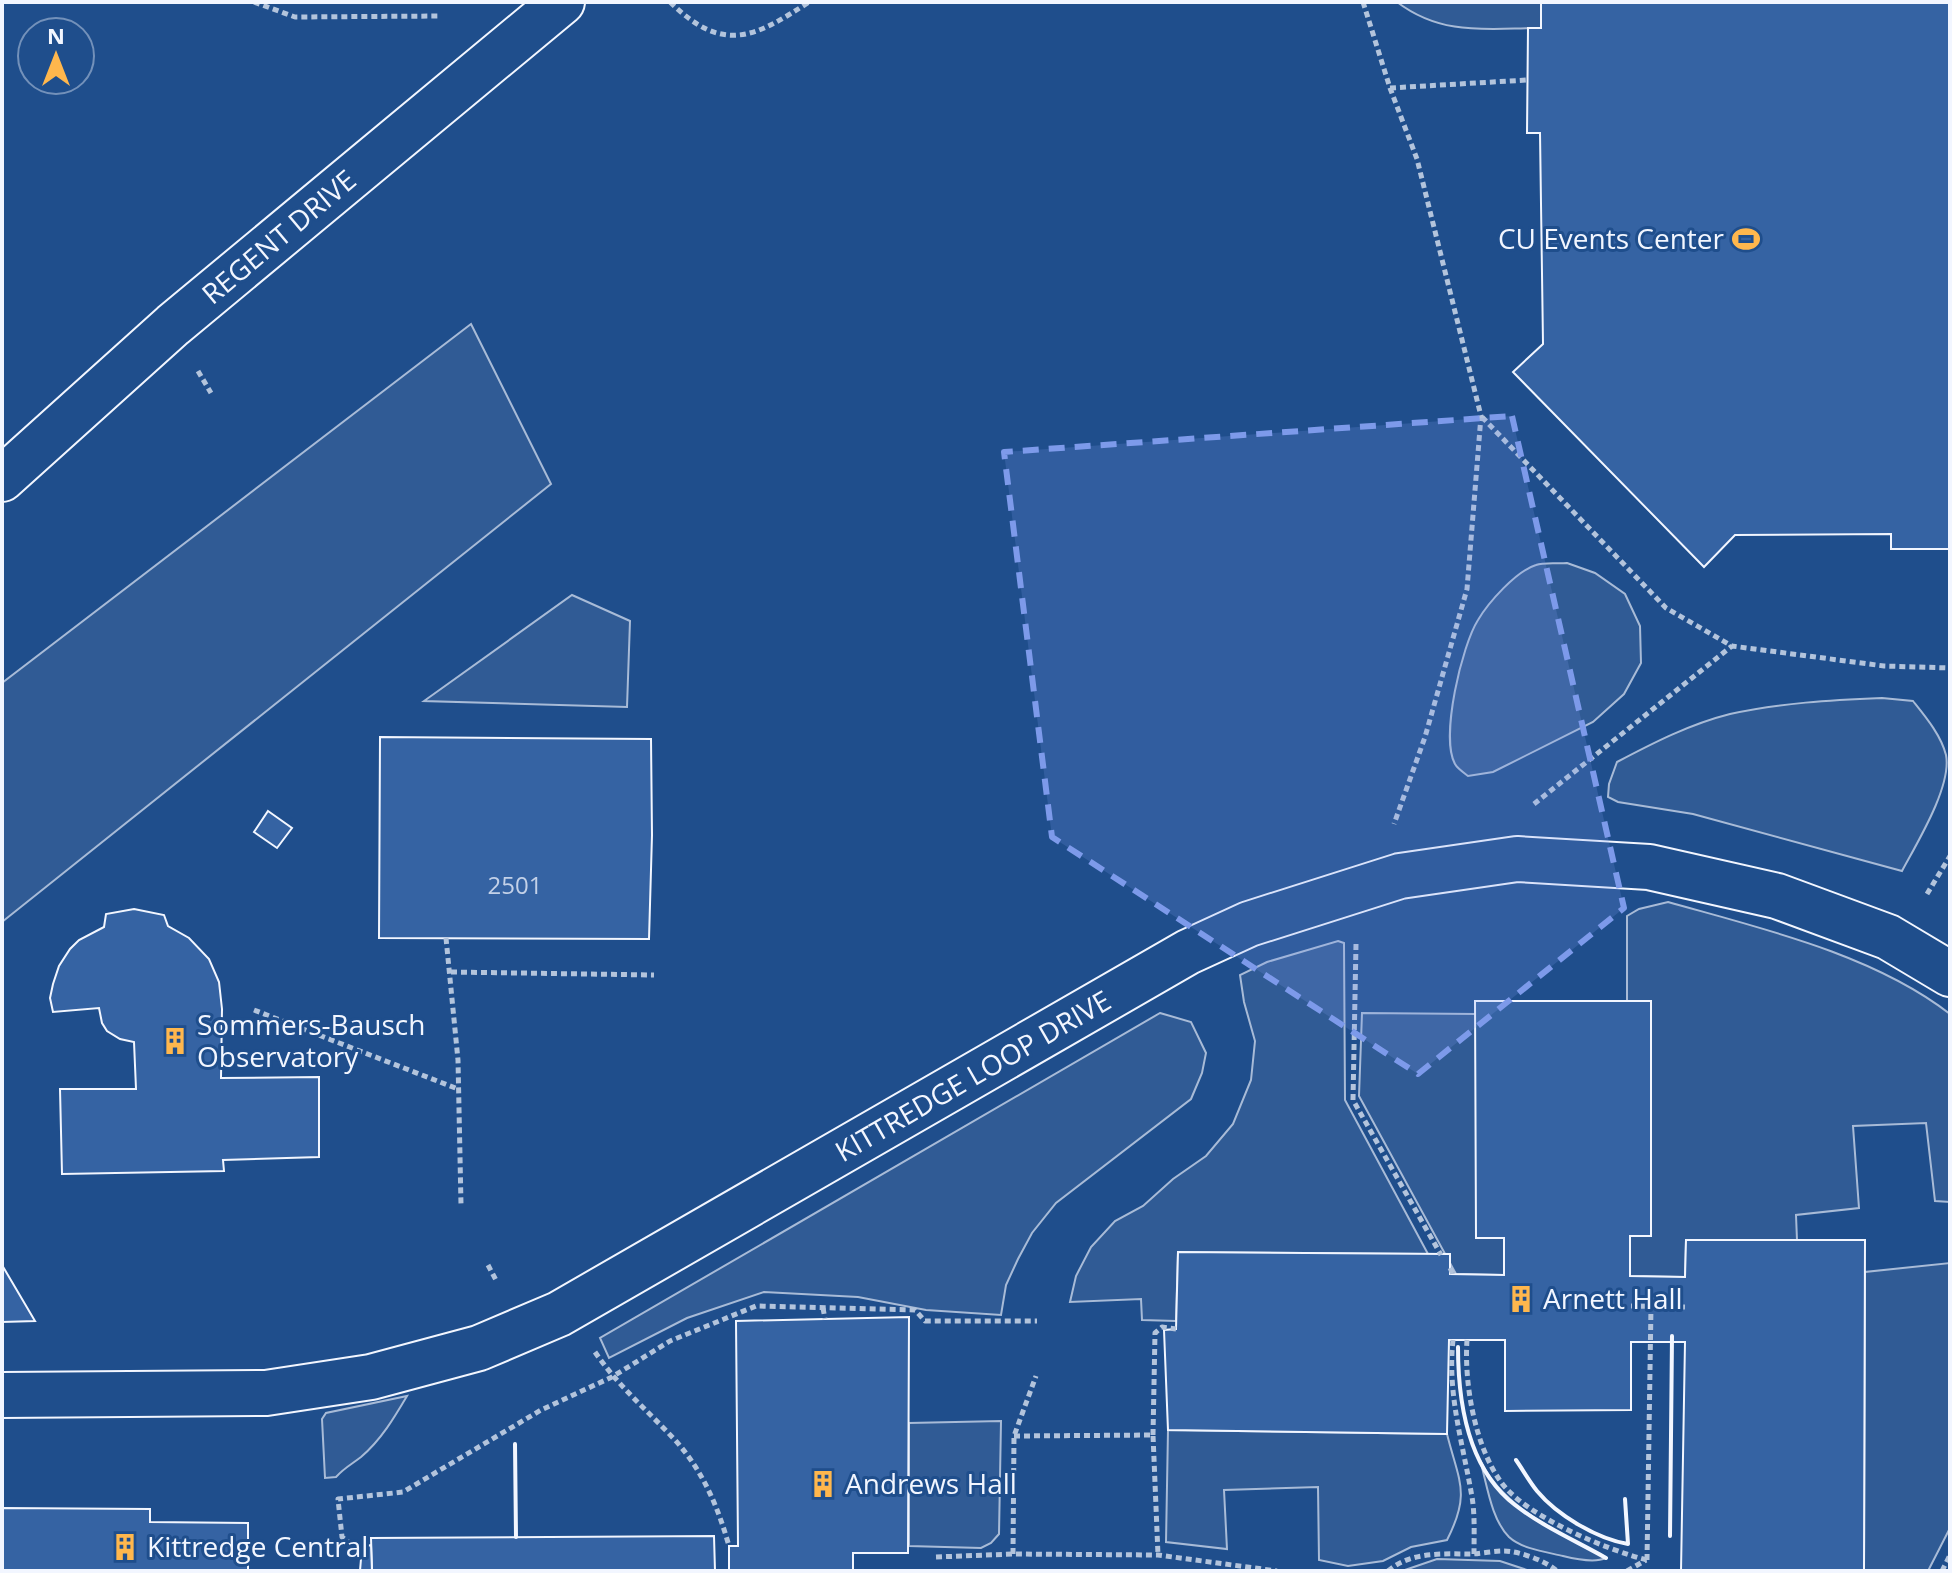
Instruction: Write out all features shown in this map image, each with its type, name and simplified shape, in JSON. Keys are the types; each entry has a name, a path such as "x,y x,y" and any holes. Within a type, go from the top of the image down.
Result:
{"street":[{"name":"REGENT DRIVE","path":"2,479 173,325 562,2"},
{"name":"KITTREDGE LOOP DRIVE","path":"2,1395 266,1393 371,1377 479,1348 559,1314 1188,952 1249,924 1400,876 1517,859 1649,867 1777,896 1888,937 1950,974"}],"path":[{"path":"254,2 295,17 440,16"},
{"path":"670,2 700,26 723,36 746,35 771,27 809,2"},
{"path":"1363,2 1390,88 1417,159 1481,416 1467,589 1425,737 1355,947 1353,1100 1441,1255"},
{"path":"1390,88 1527,80"},
{"path":"1481,416 1666,608 1732,646 1884,666 1950,668"},
{"path":"1534,804 1732,646"},
{"path":"1927,894 1950,856"},
{"path":"446,938 458,1089 461,1205"},
{"path":"451,972 654,975"},
{"path":"254,1010 458,1089"},
{"path":"488,1265 500,1289"},
{"path":"352,1545 342,1537 338,1499 403,1492 541,1410 612,1377 670,1341 756,1306 915,1310 925,1321 1037,1321"},
{"path":"1631,1306 1685,1307"},
{"path":"1647,1560 1651,1306"},
{"path":"823,1308 825,1319"},
{"path":"1158,1555 1153,1435 1155,1333 1162,1327 1176,1329"},
{"path":"1453,1340 1450,1362 1456,1424 1473,1500 1474,1554"},
{"path":"1467,1340 1465,1368 1471,1405 1483,1443 1501,1482 1522,1501 1585,1538 1618,1553 1647,1560"},
{"path":"595,1352 612,1377 678,1442 718,1507 729,1546"},
{"path":"1013,1554 1014,1436 1036,1376"},
{"path":"1014,1436 1153,1435"},
{"path":"1388,1571 1396,1564 1435,1553 1507,1551 1551,1565 1557,1571"},
{"path":"936,1557 1158,1555 1277,1571"},
{"path":"1942,1571 1950,1555"},
{"path":"1627,1571 1647,1560"}],"highlighted area":[{"path":"1512,416 1624,908 1418,1074 1052,837 1004,452"}],"shaded area":[{"path":"1397,2 1541,2 1541,28 1449,26 1414,13"},
{"path":"471,324 551,484 2,922 2,683"},
{"path":"1567,563 1595,573 1625,594 1640,626 1641,663 1624,694 1593,722 1493,772 1468,776 1455,764 1450,734 1455,691 1472,632 1488,605 1528,568 1539,564"},
{"path":"572,595 630,621 627,707 424,701"},
{"path":"1882,698 1913,701 1937,733 1946,755 1939,798 1902,871 1693,814 1618,802 1608,797 1617,762 1701,723 1768,707"},
{"path":"1668,902 1777,933 1851,959 1920,993 1950,1014 1950,1202 1935,1201 1926,1123 1853,1126 1859,1208 1796,1215 1797,1240 1686,1240 1685,1277 1630,1276 1630,1236 1651,1235 1651,1001 1627,1001 1627,916 1639,909"},
{"path":"1338,941 1344,943 1345,1100 1428,1254 1178,1252 1176,1321 1142,1320 1141,1299 1070,1302 1076,1276 1091,1247 1115,1221 1143,1206 1173,1179 1206,1156 1233,1124 1251,1080 1255,1041 1240,975 1267,962"},
{"path":"1160,1013 1191,1022 1206,1053 1191,1099 1056,1203 1032,1233 1018,1259 1006,1285 1001,1315 926,1310 858,1297 764,1292 687,1318 609,1358 600,1338"},
{"path":"1362,1013 1476,1014 1476,1237 1504,1238 1504,1275 1456,1274 1359,1096"},
{"path":"1950,1263 1950,1528 1928,1571 1864,1571 1865,1272"},
{"path":"407,1396 387,1428 361,1457 336,1477 325,1478 322,1419 326,1413"},
{"path":"1001,1421 999,1534 981,1548 909,1546 909,1423"},
{"path":"1168,1430 1447,1434 1459,1476 1459,1510 1447,1540 1411,1547 1383,1561 1348,1566 1319,1560 1318,1487 1224,1490 1227,1549 1166,1542"},
{"path":"1480,1460 1490,1478 1518,1506 1552,1529 1606,1558 1568,1557 1514,1541 1498,1521"},
{"path":"1437,1559 1500,1561 1530,1571 1402,1571"}],"building":[{"name":"CU Events Center","path":"1541,2 1950,2 1950,549 1891,549 1891,534 1735,535 1704,567 1513,372 1543,344 1540,133 1527,133 1528,28 1541,28"},
{"path":"380,737 651,739 649,939 379,938"},
{"path":"268,811 292,828 277,848 254,832"},
{"name":"Sommers-Bausch Observatory","path":"134,909 164,915 168,926 189,938 209,959 219,982 222,1009 221,1078 319,1077 319,1157 223,1160 224,1171 62,1174 60,1089 136,1089 134,1042 120,1039 107,1031 99,1008 53,1012 50,998 53,984 59,966 70,949 79,940 104,927 106,914"},
{"name":"Arnett Hall","path":"1475,1001 1651,1001 1651,1236 1630,1236 1630,1276 1685,1277 1686,1240 1865,1240 1864,1571 1681,1571 1685,1342 1631,1342 1631,1410 1505,1411 1505,1340 1449,1340 1447,1434 1168,1430 1164,1330 1176,1329 1178,1252 1450,1254 1450,1274 1504,1275 1504,1238 1476,1238"},
{"path":"2,1265 35,1321 2,1322"},
{"name":"Andrews Hall","path":"909,1317 908,1553 853,1553 853,1571 729,1571 729,1546 738,1546 736,1321"},
{"name":"Kittredge Central","path":"2,1508 150,1509 150,1522 248,1523 248,1571 2,1571"},
{"path":"714,1536 715,1571 372,1571 371,1538"},
{"path":"371,1545 372,1571 360,1571 362,1547"}],"wall":[{"path":"1670,1536 1672,1336"},
{"path":"1458,1347 1464,1412 1476,1454 1486,1473 1499,1490 1525,1513 1606,1558"},
{"path":"515,1444 516,1537"},
{"path":"1516,1460 1537,1491 1555,1509 1578,1525 1628,1544 1625,1499"}],"place":[{"name":"CU Events Center","path":"1746,239"},
{"name":"Sommers-Bausch Observatory","path":"175,1041"},
{"name":"Arnett Hall","path":"1521,1299"},
{"name":"Andrews Hall","path":"823,1484"},
{"name":"Kittredge Central","path":"125,1547"}]}
